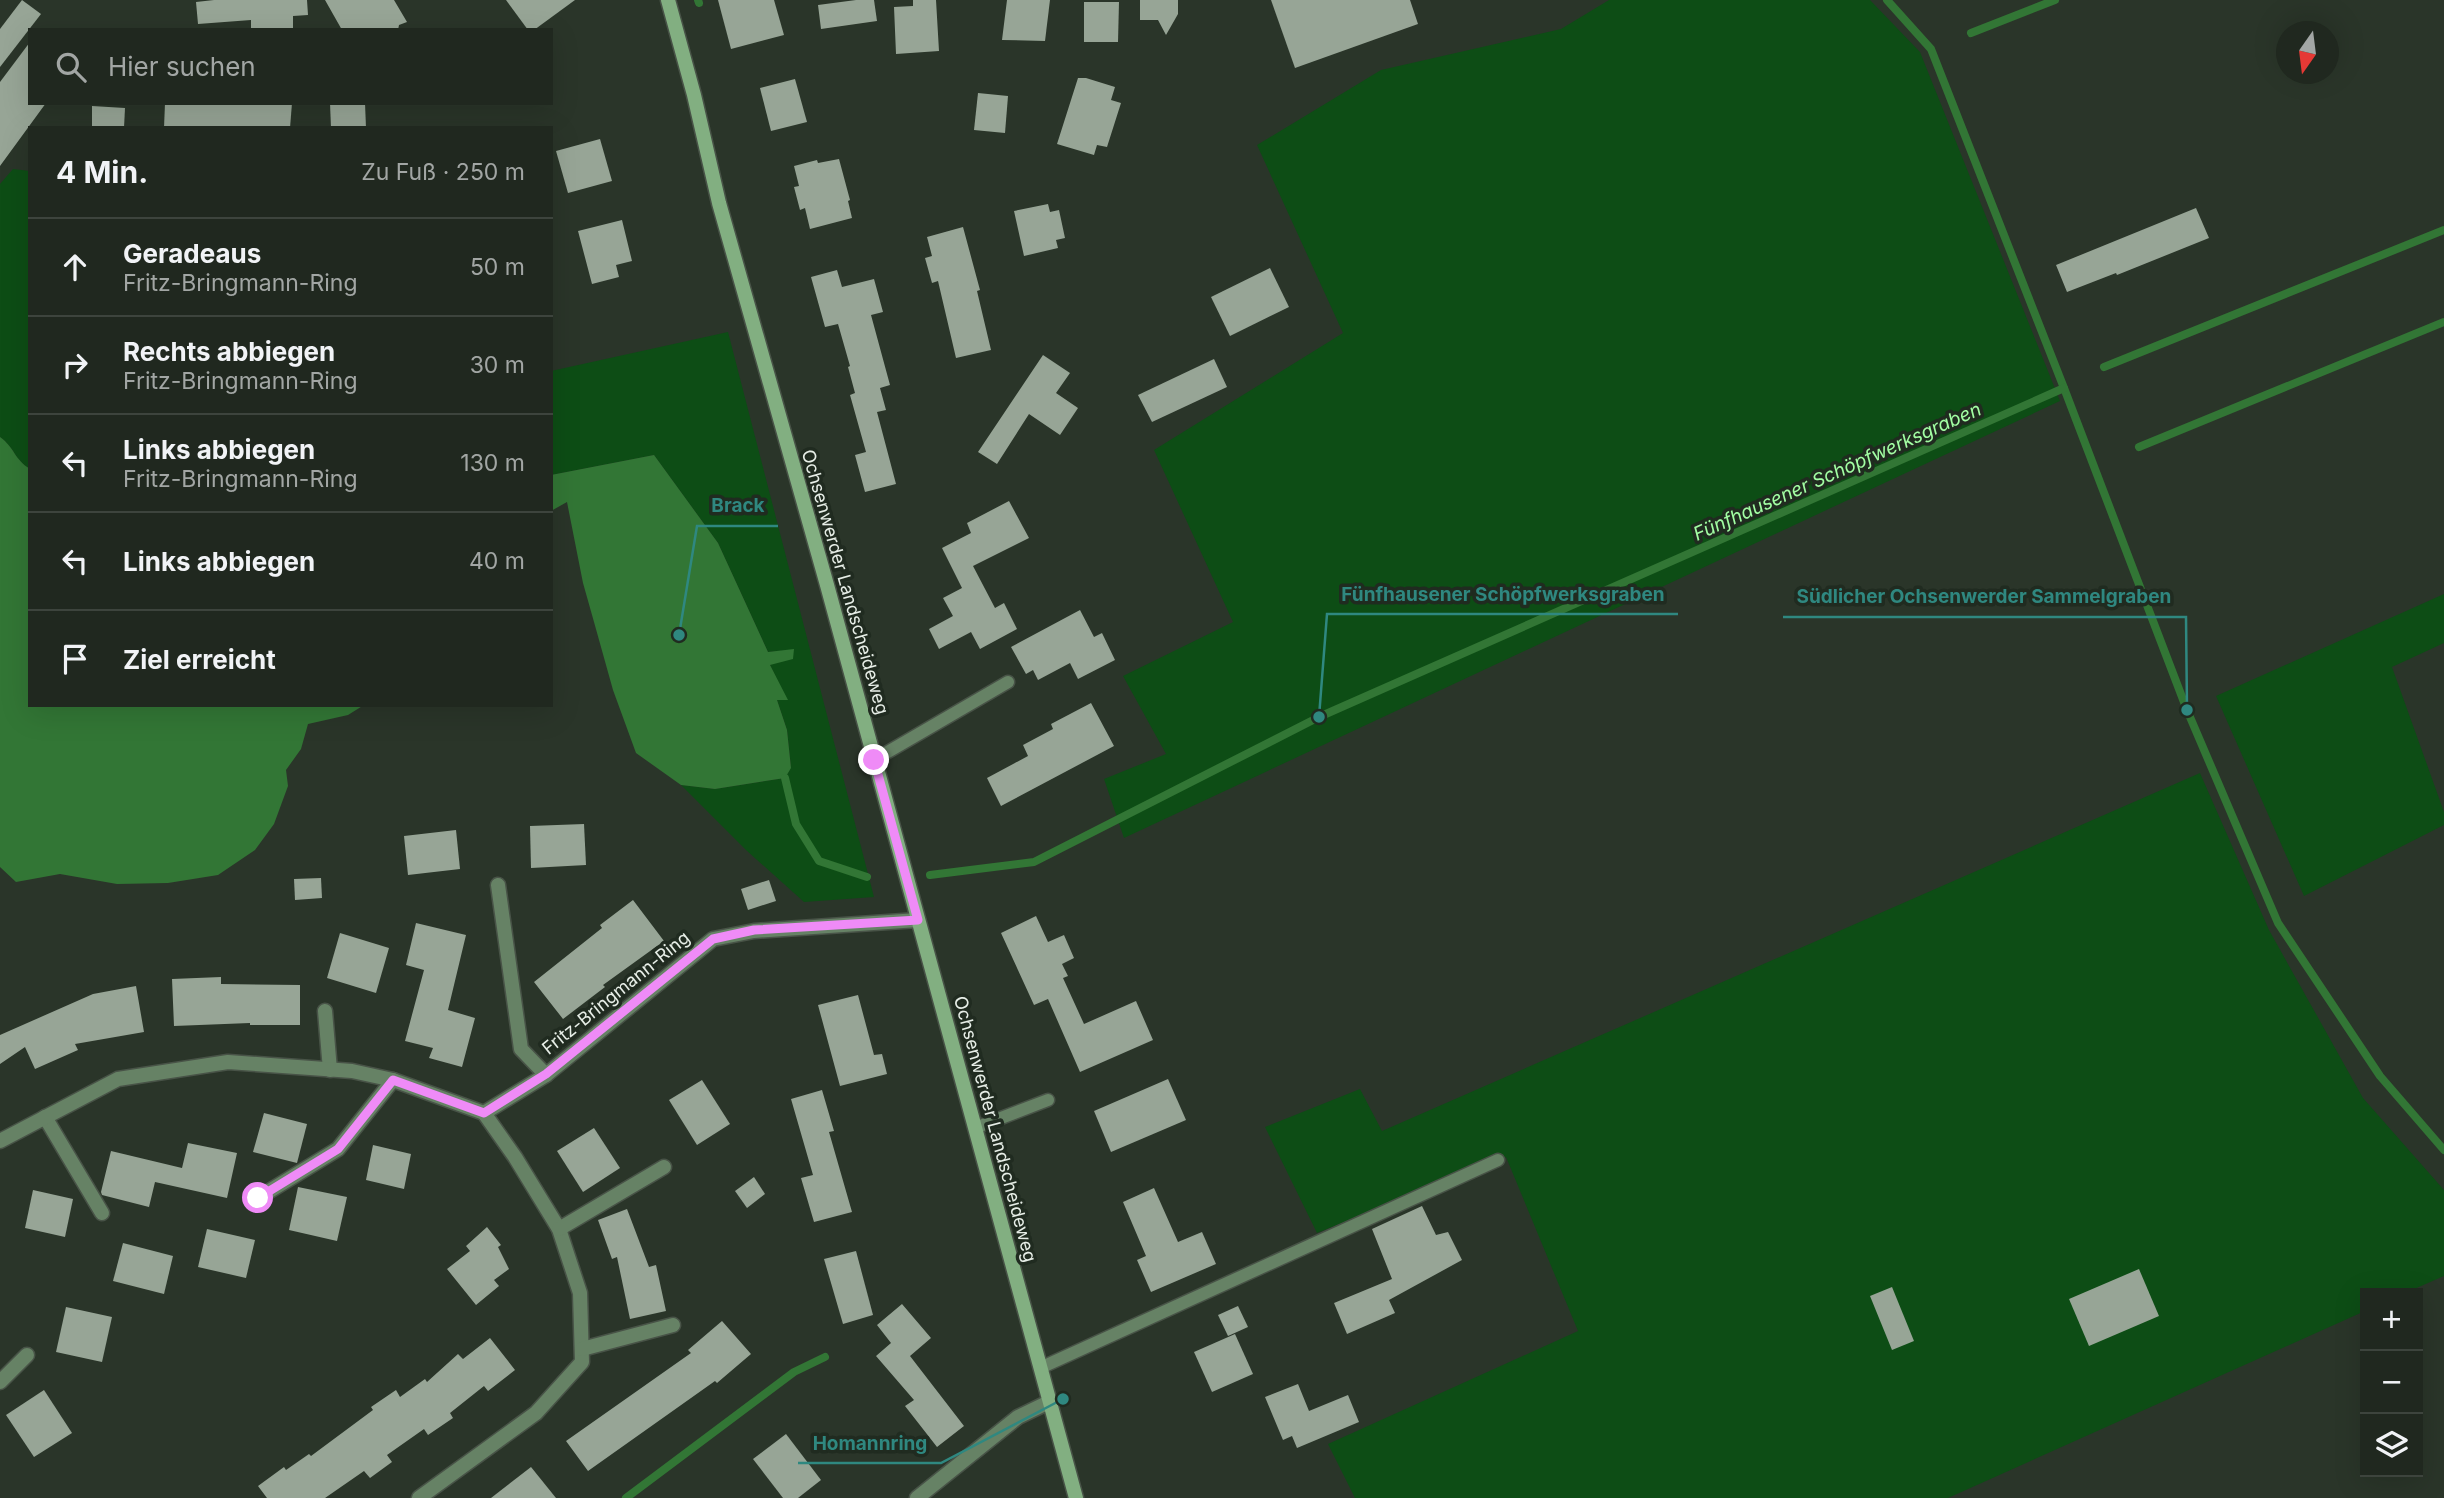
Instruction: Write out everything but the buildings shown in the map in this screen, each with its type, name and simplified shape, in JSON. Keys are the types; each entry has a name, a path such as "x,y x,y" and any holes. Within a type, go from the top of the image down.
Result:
{"street":[{"name":"Ochsenwerder Landscheideweg","path":"668,0 719,203 1076,1498"},
{"name":"Fritz-Bringmann-Ring","path":"498,885 521,1049 546,1074"},
{"name":"Fritz-Bringmann-Ring","path":"484,1113 546,1074 713,939 754,930 918,920"},
{"path":"325,1011 330,1070"},
{"path":"0,1141 118,1079 228,1062 352,1071 393,1080 484,1113 559,1228 580,1293 582,1362 536,1413 419,1498"},
{"path":"258,1198 338,1149 393,1080"},
{"path":"45,1117 102,1213"},
{"path":"559,1228 664,1167"},
{"path":"582,1349 673,1325"},
{"path":"0,1382 27,1355"},
{"path":"917,1498 1018,1417 1049,1402"}],"lane":[{"path":"874,760 1008,682"},
{"path":"975,1128 1048,1100"},
{"path":"1040,1368 1498,1160"}],"shaded area":[{"path":"1609,0 1870,0 1920,52 2060,401 1124,838 1104,779 1166,754 1123,676 1233,622 1154,450 1343,333 1257,145 1381,70 1561,29"},
{"path":"13,169 28,171 28,467 0,437 0,184"},
{"path":"728,332 874,897 804,902 746,850 681,785 715,789 785,778 791,767 787,730 777,700 787,700 770,665 794,650 768,652 718,543 654,455 553,475 553,371"},
{"path":"0,437 28,467 28,707 361,707 348,715 308,724 301,749 286,770 288,786 274,824 255,850 218,875 168,883 117,884 60,874 16,882 0,867"},
{"path":"654,455 718,543 768,652 794,649 793,659 770,665 788,700 777,700 787,730 791,768 785,778 715,789 681,785 636,753 613,690 583,583 567,502 553,510 553,475"},
{"path":"2444,594 2444,643 2392,667 2444,812 2444,825 2304,896 2216,696"},
{"path":"2200,773 2269,930 2363,1098 2444,1190 2444,1276 2416,1288 2360,1288 2360,1313 1948,1498 1355,1498 1328,1444 1578,1331 1506,1157 1317,1233 1265,1127 1360,1089 1382,1131"}],"waterway":[{"path":"1887,0 1931,49 2187,710 2278,923 2380,1076 2444,1150"},
{"path":"1971,33 2055,0"},
{"path":"2104,367 2444,230"},
{"path":"2139,447 2444,322"},
{"name":"Fünfhausener Schöpfwerksgraben","path":"930,875 1034,862 1319,717 2064,388"},
{"name":"Fünfhausener Schöpfwerksgraben","path":"785,778 796,824 819,861 867,877"},
{"path":"626,1498 794,1372 825,1357"}],"place":[{"name":"Brack","path":"679,635"},
{"name":"Südlicher Ochsenwerder Sammelgraben","path":"2187,710"},
{"name":"Fünfhausener Schöpfwerksgraben","path":"1319,717"},
{"name":"Homannring","path":"1063,1399"}],"route":[{"path":"258,1198 338,1149 393,1080 484,1113 546,1074 713,939 754,930 918,920 874,760"}]}
